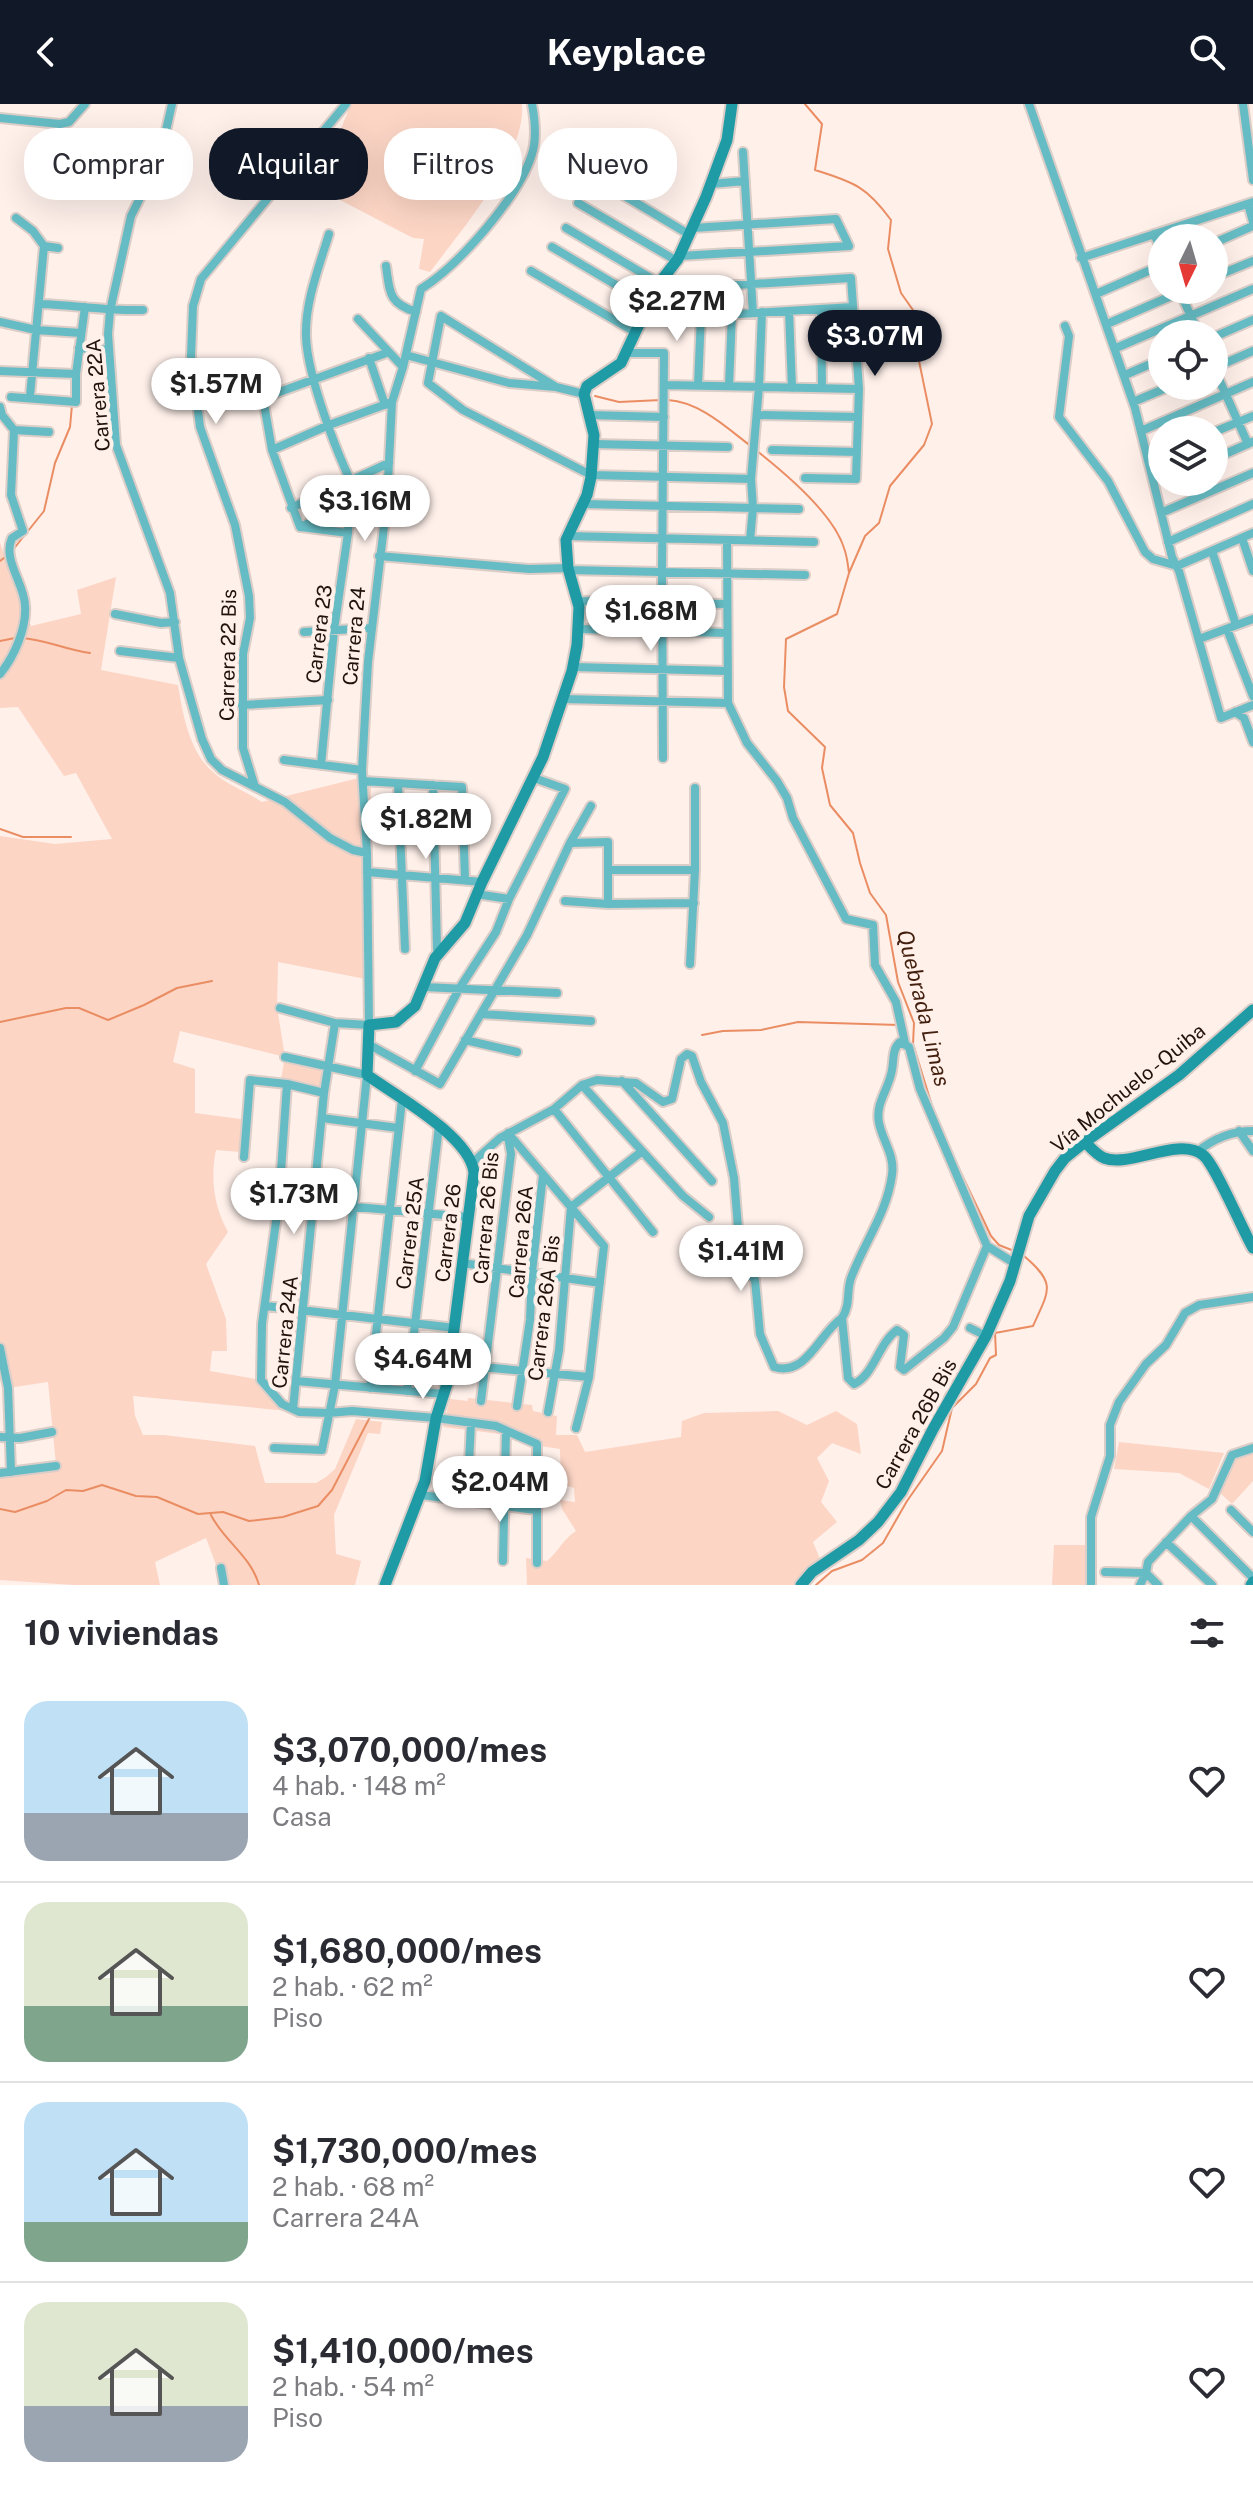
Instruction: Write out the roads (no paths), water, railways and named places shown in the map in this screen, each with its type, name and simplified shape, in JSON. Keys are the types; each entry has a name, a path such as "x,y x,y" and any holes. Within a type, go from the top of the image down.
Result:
{"street":[{"name":"Carrera 22A","path":"172,104 151,176 131,216 110,311 109,350 116,445 170,593 179,658 202,739 211,759 222,770 255,787"},
{"name":"Carrera 22 Bis","path":"255,787 243,748 243,654 250,618 249,596 235,525 200,427 191,356 193,306 201,279 346,104"},
{"name":"Carrera 24","path":"367,1075 367,853 362,770 371,628 387,501 388,404 403,367 421,289 444,274 482,233 510,196 532,155 536,123 532,104"},
{"path":"280,1008 335,1023 388,1025 406,1016 415,1006 432,964 465,923 476,894 534,778 573,667 579,629 577,601 568,569 567,536 583,504 591,475 594,444 584,394 587,386 621,363 657,287 678,259 711,184 730,129 732,104"},
{"path":"1029,104 1081,258 1116,348 1148,461"},
{"path":"1243,104 1253,176"},
{"path":"0,118 60,124 69,122 80,106"},
{"path":"743,152 751,284 757,313 759,387 751,479 753,508 750,540"},
{"path":"711,184 745,181"},
{"path":"578,203 678,259 849,246 836,219 747,224 692,231 635,200"},
{"path":"1185,224 1250,203 1253,224 1228,236"},
{"path":"16,218 33,231 44,246 30,396"},
{"path":"566,228 657,287 851,278 859,389 856,479 805,478"},
{"path":"329,234 308,314 308,361 350,481 361,500"},
{"path":"1081,258 1148,236"},
{"path":"44,246 58,248"},
{"path":"552,247 650,305"},
{"path":"1228,271 1253,261"},
{"path":"386,266 393,300 401,308 416,312"},
{"path":"531,271 635,332"},
{"path":"1096,294 1148,271"},
{"path":"1116,348 1253,289"},
{"path":"40,304 110,311 143,310"},
{"path":"1107,324 1152,304"},
{"path":"1186,304 1192,320"},
{"path":"11,397 30,396 76,402 76,374 85,307"},
{"path":"641,320 853,307"},
{"path":"821,309 822,388"},
{"path":"789,311 792,388"},
{"path":"729,386 732,314"},
{"path":"556,387 441,316 428,383 463,410 591,475 751,479"},
{"path":"698,385 701,316"},
{"path":"358,319 403,367"},
{"path":"1228,331 1253,320"},
{"path":"0,322 36,330 81,333"},
{"path":"1065,326 1069,336 1059,417 1108,481 1145,552 1161,564 1177,566 1253,533"},
{"path":"79,348 109,350"},
{"path":"1228,362 1253,351"},
{"path":"300,527 272,450 263,398 389,352"},
{"path":"627,353 664,353 663,758"},
{"path":"406,355 509,383 556,387 584,394"},
{"path":"272,450 388,404 369,358"},
{"path":"1125,375 1148,365"},
{"path":"0,371 76,374"},
{"path":"1228,393 1253,382"},
{"path":"664,385 859,389"},
{"path":"1133,402 1148,396"},
{"path":"1228,399 1250,443 1228,453"},
{"path":"1141,431 1212,400"},
{"path":"0,407 2,415 14,430 11,495 23,531 12,538 9,551 25,605 15,655 0,674"},
{"path":"589,415 664,417"},
{"path":"757,415 858,417"},
{"path":"1228,426 1253,416"},
{"path":"14,430 49,432"},
{"path":"594,444 728,447"},
{"path":"772,450 857,452"},
{"path":"291,508 389,463"},
{"path":"1161,513 1253,473"},
{"path":"0,482 11,477"},
{"path":"1159,496 1168,542 1221,718 1253,705"},
{"path":"300,527 361,500 387,501"},
{"path":"583,504 799,509"},
{"path":"1168,542 1253,504"},
{"name":"Carrera 23","path":"321,765 349,506"},
{"path":"300,527 348,533"},
{"path":"567,536 814,542"},
{"path":"1242,538 1253,571"},
{"path":"727,540 728,703 747,743 787,798 793,818 846,919 873,925 875,965 896,1002 920,1089 987,1246 953,1327 904,1370 900,1367 904,1335 897,1330 887,1338 863,1380 854,1384 848,1378 842,1318"},
{"path":"1212,551 1253,696"},
{"path":"379,556 529,569 805,575"},
{"path":"577,601 727,604"},
{"path":"115,614 161,623 175,622"},
{"path":"1199,639 1253,619"},
{"path":"304,632 371,628"},
{"path":"579,629 727,633"},
{"path":"120,651 179,658"},
{"path":"573,667 727,671"},
{"path":"563,699 728,703"},
{"path":"242,705 328,700"},
{"path":"1235,712 1244,718 1253,742"},
{"path":"284,760 362,770"},
{"path":"415,1071 459,989 496,932 509,899 565,789 534,778"},
{"path":"363,781 462,787 465,880"},
{"path":"398,784 405,949"},
{"path":"433,785 439,953"},
{"path":"255,787 285,802 330,838 353,850 367,853"},
{"path":"690,964 695,788"},
{"path":"368,1044 440,1084 527,935 591,806"},
{"path":"570,843 608,842 608,904"},
{"path":"608,870 695,870"},
{"path":"367,872 482,882"},
{"path":"476,894 509,899"},
{"path":"565,901 694,903"},
{"path":"424,987 557,993"},
{"name":"Vía Mochuelo - Quiba","path":"1016,1256 1029,1216 1055,1171 1085,1142 1179,1075 1253,1010"},
{"path":"481,1014 591,1021"},
{"name":"Carrera 24A","path":"296,1410 296,1381 324,1093 335,1023"},
{"path":"465,1040 517,1052"},
{"path":"285,1057 367,1075 439,1126 463,1149 472,1163 508,1133 554,1109 582,1085 597,1080 636,1083 663,1102 668,1102 672,1099 681,1059 687,1054 692,1056 701,1082 723,1123 734,1178 741,1264 755,1280 760,1334 774,1367 780,1369 799,1365 842,1318 849,1306 850,1280 878,1223 891,1181 893,1160 879,1122 879,1105 891,1079 896,1046 900,1042 905,1043"},
{"path":"274,1448 322,1450 335,1385 367,1075"},
{"path":"244,1157 250,1080 287,1084 324,1093"},
{"path":"621,1080 712,1181"},
{"path":"287,1084 279,1200 262,1324 261,1380 270,1394 296,1410 436,1418 506,1431 537,1444 537,1563"},
{"path":"582,1085 683,1196 709,1217"},
{"path":"370,1388 402,1100"},
{"path":"554,1109 653,1232"},
{"path":"322,1118 398,1128"},
{"name":"Carrera 25A","path":"407,1391 439,1126"},
{"path":"1197,1152 1213,1139 1239,1131 1253,1131"},
{"path":"1239,1131 1253,1151"},
{"path":"508,1133 604,1246 589,1377 576,1428"},
{"name":"Carrera 26 Bis","path":"481,1401 511,1154 508,1133"},
{"path":"1085,1142 1096,1153 1111,1160 1162,1151 1204,1155 1253,1248"},
{"path":"571,1207 641,1152"},
{"name":"Carrera 26","path":"385,1585 421,1495 436,1418 444,1394 455,1328 473,1179 472,1163"},
{"name":"Carrera 26A","path":"517,1406 530,1320 543,1175"},
{"path":"279,1200 467,1217"},
{"name":"Carrera 26A Bis","path":"548,1412 559,1350 571,1207"},
{"path":"987,1246 1016,1256"},
{"name":"Carrera 26B Bis","path":"801,1585 812,1572 859,1540 878,1522 901,1492 986,1336 1010,1281 1016,1256"},
{"path":"462,1263 600,1283"},
{"path":"1091,1585 1091,1517 1110,1456 1110,1425 1119,1402 1132,1381 1166,1345 1185,1313 1199,1305 1253,1297"},
{"path":"266,1306 455,1328"},
{"path":"970,1328 986,1336"},
{"path":"0,1348 8,1388 11,1472"},
{"path":"450,1364 589,1377"},
{"path":"296,1381 444,1394"},
{"path":"467,1502 471,1423"},
{"path":"503,1561 506,1431"},
{"path":"0,1437 52,1432"},
{"path":"1140,1585 1148,1562 1191,1516 1212,1499 1232,1455 1253,1448"},
{"path":"0,1473 56,1466"},
{"path":"421,1495 536,1510"},
{"path":"1231,1510 1253,1532"},
{"path":"1191,1516 1252,1582"},
{"path":"1166,1542 1212,1585"},
{"path":"221,1568 224,1585"},
{"path":"1105,1572 1146,1573 1158,1585"}],"waterway":[{"name":"Quebrada Limas","path":"805,104 822,124 815,170 859,187 891,220 888,249 901,293 920,320 919,361 932,424 924,445 890,486 879,523 865,536 849,573 837,614 786,639 784,687 788,711 825,747 822,768 830,805 853,833 870,893 886,915 898,982 914,1023 913,1044 933,1109"},
{"path":"595,396 619,402 661,400"},
{"path":"668,400 702,411 752,447"},
{"path":"12,551 44,511 55,463 70,427 72,405"},
{"path":"757,451 794,482 830,521 844,548 849,573"},
{"path":"0,561 8,555"},
{"path":"0,641 15,638"},
{"path":"21,638 90,653"},
{"path":"0,829 23,837 71,837"},
{"path":"0,1022 66,1008 79,1008 108,1020 177,988 212,981"},
{"path":"702,1035 761,1030 798,1022 899,1025"},
{"name":"Quebrada Limas","path":"951,1152 991,1236 999,1245 1014,1251"},
{"name":"Quebrada Limas","path":"816,1585 832,1571 862,1560 883,1543 907,1501 942,1451 952,1408 976,1384 990,1358 996,1355 995,1333 1033,1326 1047,1288 1042,1274 1024,1256"},
{"path":"0,1509 15,1512 47,1501 66,1490 83,1491 102,1485 136,1496 157,1497 198,1514 223,1512 249,1521 283,1517 318,1506 332,1490 370,1417"},
{"path":"211,1515 250,1565 259,1585"}]}
